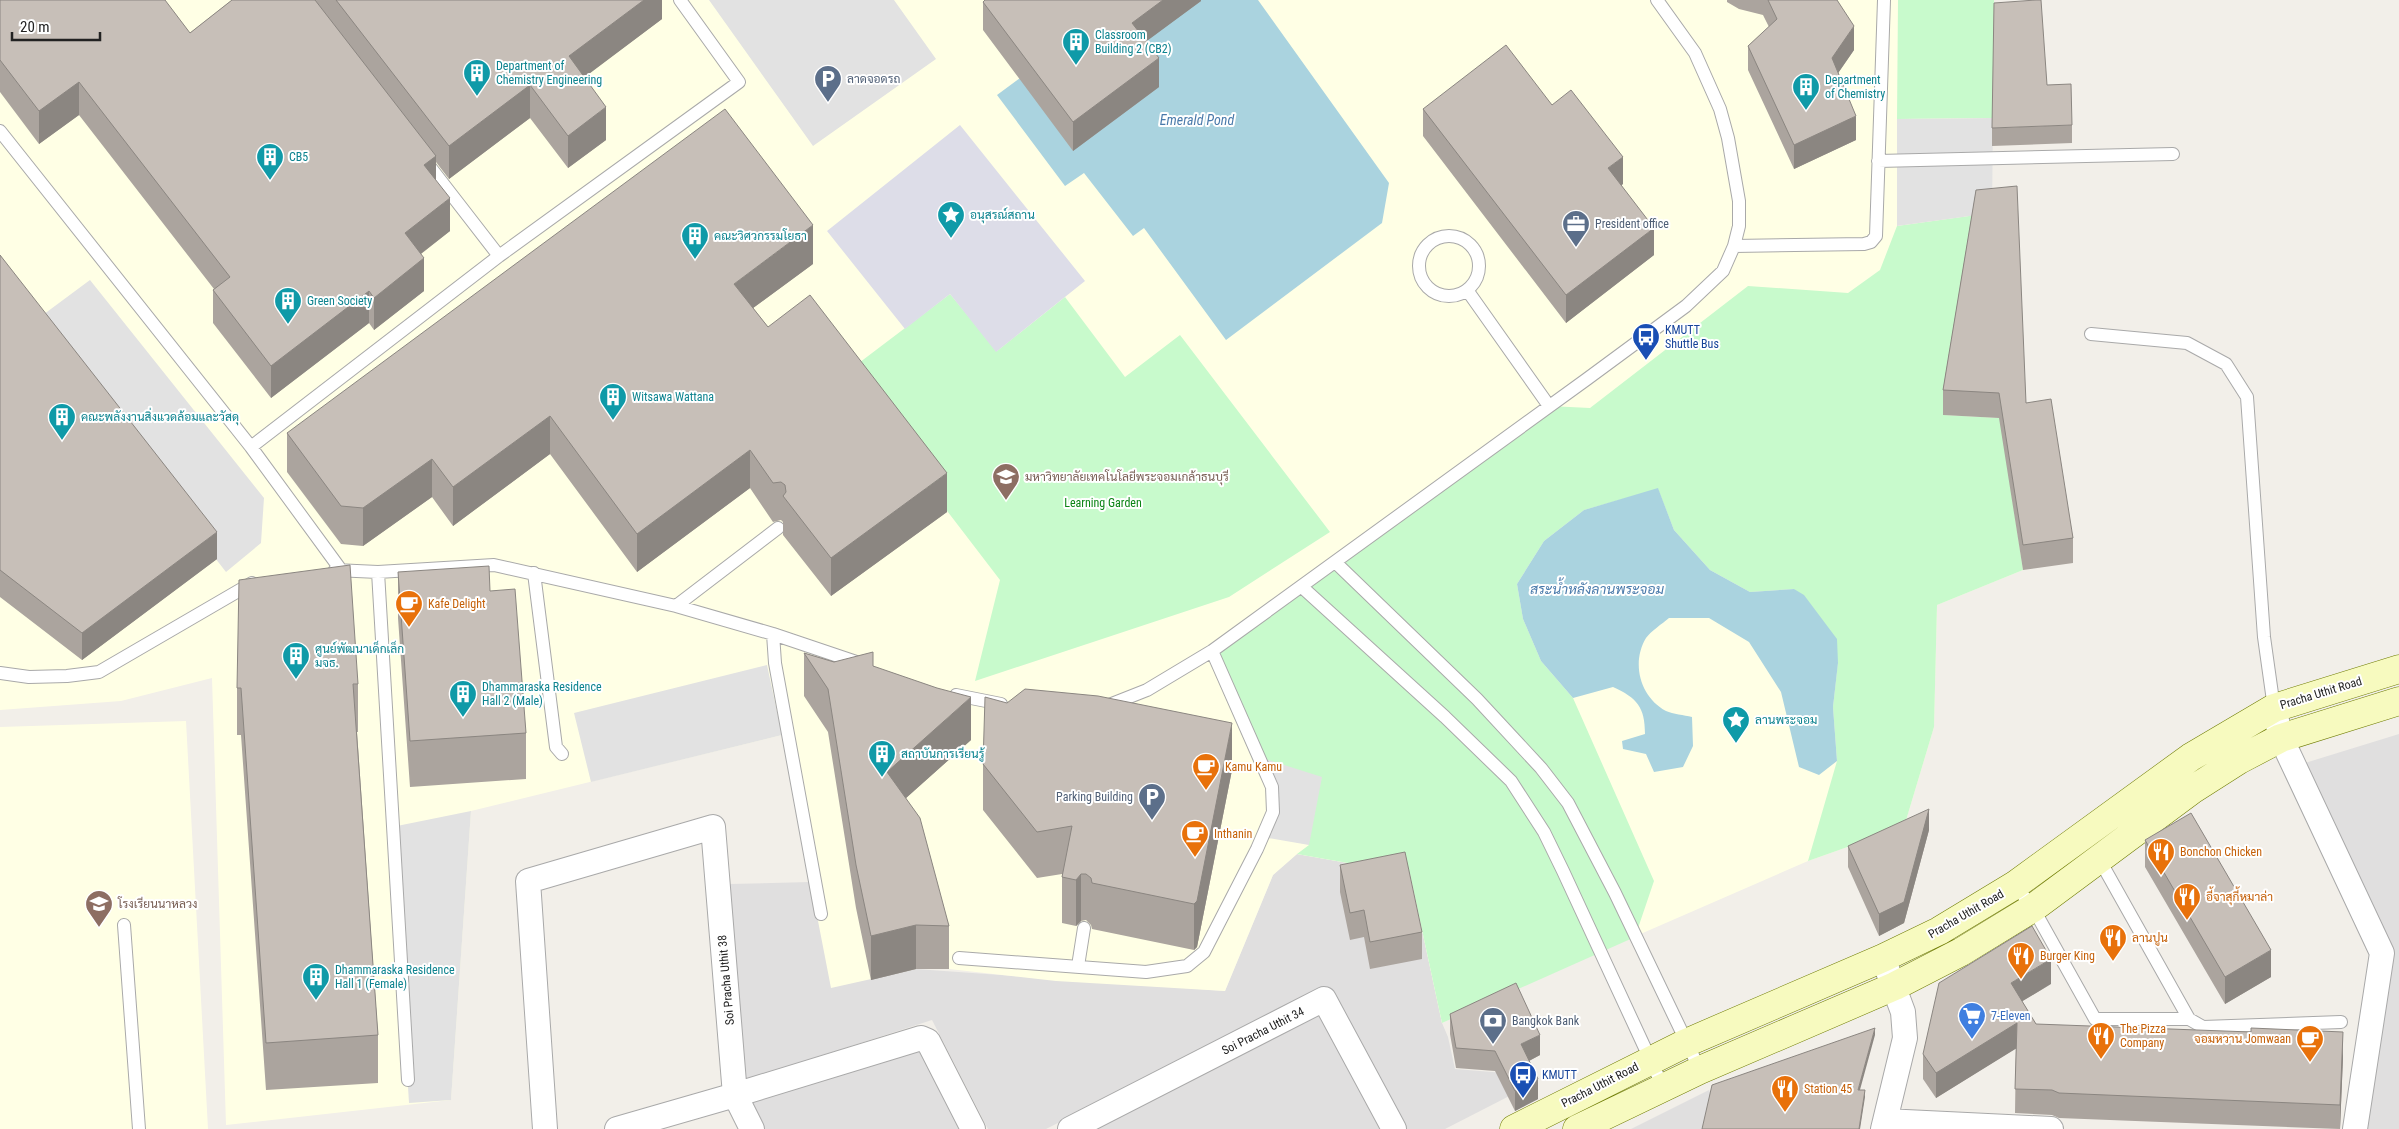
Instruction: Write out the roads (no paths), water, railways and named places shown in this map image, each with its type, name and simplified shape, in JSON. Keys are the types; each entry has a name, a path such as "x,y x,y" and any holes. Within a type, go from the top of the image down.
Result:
{"main road":[{"name":"Pracha Uthit Road","path":"1514,1129 1686,1043 1883,958 1940,931 2016,885 2191,757 2274,708 2399,670"},
{"path":"1577,1129 1700,1070 1895,986 1961,952 2033,908 2192,790 2239,760 2281,738 2399,701"}],"street":[{"path":"2274,708 2281,738 2382,953 2354,1129"},
{"name":"Soi Pracha Uthit 38","path":"545,1129 528,881 713,827 735,1095 752,1129"},
{"path":"1883,958 1895,986 1903,1012 1905,1038 1884,1125 2051,1129"},
{"name":"Soi Pracha Uthit 34","path":"1070,1129 1324,999 1394,1129"},
{"path":"617,1129 921,1038 928,1041 973,1129"}],"lane":[{"path":"251,447 499,256 739,82 680,0"},
{"path":"1093,710 1123,701 1147,690 1212,651 1686,306 1723,271 1734,246 1739,226 1739,201 1732,155 1720,109 1695,53 1657,0"},
{"path":"1734,246 1864,244 1871,242 1876,236 1884,0"},
{"path":"0,130 251,447 341,570"},
{"path":"1878,161 2173,154"},
{"path":"420,155 499,256"},
{"path":"1446,236 1464,240 1472,247 1477,255 1478,274 1467,290 1458,295 1443,296 1430,290 1423,282 1419,262 1422,253 1428,245 1446,236"},
{"path":"1467,290 1549,406"},
{"path":"2091,334 2187,343 2226,364 2248,397 2264,637 2274,708"},
{"path":"676,606 778,528"},
{"path":"1335,562 1477,699 1542,768 1568,803 1615,893 1700,1070"},
{"path":"322,572 341,570 378,572 494,565 676,606 773,634 876,668"},
{"path":"378,572 408,1080"},
{"path":"534,574 556,747 562,754"},
{"path":"0,673 29,677 68,676 99,672 264,576"},
{"path":"1302,587 1445,717 1511,781 1544,832 1652,1059 1663,1087"},
{"path":"773,634 775,663 821,914"},
{"path":"959,958 1146,972 1188,966 1204,952 1257,849 1273,812 1272,787 1212,651"},
{"path":"941,691 1014,706"},
{"path":"2086,835 2189,1019"},
{"path":"2016,885 2033,908 2095,1019 2189,1019 2203,1027 2341,1022"},
{"path":"124,925 139,1129"},
{"path":"1078,966 1084,928"}],"water":[{"name":"Emerald Pond","path":"1126,0 1258,0 1389,183 1382,223 1226,340 1144,228 1133,236 1084,173 1065,186 997,95"},
{"name":"สระน้ำหลังลานพระจอม","path":"1658,488 1674,530 1710,570 1750,592 1794,589 1804,595 1837,639 1838,663 1833,707 1837,761 1819,775 1799,767 1781,692 1749,642 1709,618 1669,618 1646,638 1639,658 1639,668 1644,688 1657,705 1666,711 1692,717 1693,746 1683,767 1654,772 1646,754 1623,749 1622,741 1645,734 1641,710 1638,704 1628,695 1613,687 1573,698 1541,661 1523,619 1517,584 1544,541 1584,510"}],"place":[{"name":"Classroom Building 2 (CB2)","path":"1076,66"},
{"name":"Department of Chemistry Engineering","path":"477,97"},
{"name":"ลาดจอดรถ","path":"828,103"},
{"name":"Department of Chemistry","path":"1806,111"},
{"name":"CB5","path":"270,181"},
{"name":"อนุสรณ์สถาน","path":"951,239"},
{"name":"President office","path":"1576,248"},
{"name":"คณะวิศวกรรมโยธา","path":"695,260"},
{"name":"Green Society","path":"288,325"},
{"name":"KMUTT Shuttle Bus","path":"1646,361"},
{"name":"Witsawa Wattana","path":"613,421"},
{"name":"คณะพลังงานสิ่งแวดล้อมและวัสดุ","path":"62,441"},
{"name":"มหาวิทยาลัยเทคโนโลยีพระจอมเกล้าธนบุรี","path":"1006,501"},
{"name":"Kafe Delight","path":"409,628"},
{"name":"ศูนย์พัฒนาเด็กเล็ก มจธ.","path":"296,680"},
{"name":"Dhammaraska Residence Hall 2 (Male)","path":"463,718"},
{"name":"ลานพระจอม","path":"1736,744"},
{"name":"สถาบันการเรียนรู้","path":"882,778"},
{"name":"Kamu Kamu","path":"1206,791"},
{"name":"Parking Building","path":"1152,821"},
{"name":"Inthanin","path":"1195,858"},
{"name":"Bonchon Chicken","path":"2161,876"},
{"name":"อี้จาสุกี้หมาล่า","path":"2187,921"},
{"name":"โรงเรียนนาหลวง","path":"99,928"},
{"name":"ลานปูน","path":"2113,962"},
{"name":"Burger King","path":"2021,980"},
{"name":"Dhammaraska Residence Hall 1 (Female)","path":"316,1001"},
{"name":"7-Eleven","path":"1972,1040"},
{"name":"Bangkok Bank","path":"1493,1045"},
{"name":"The Pizza Company","path":"2101,1060"},
{"name":"จอมหวาน Jomwaan","path":"2310,1063"},
{"name":"KMUTT","path":"1523,1099"},
{"name":"Station 45","path":"1785,1113"}],"park label":[{"name":"Learning Garden","path":"1103,503"}]}
